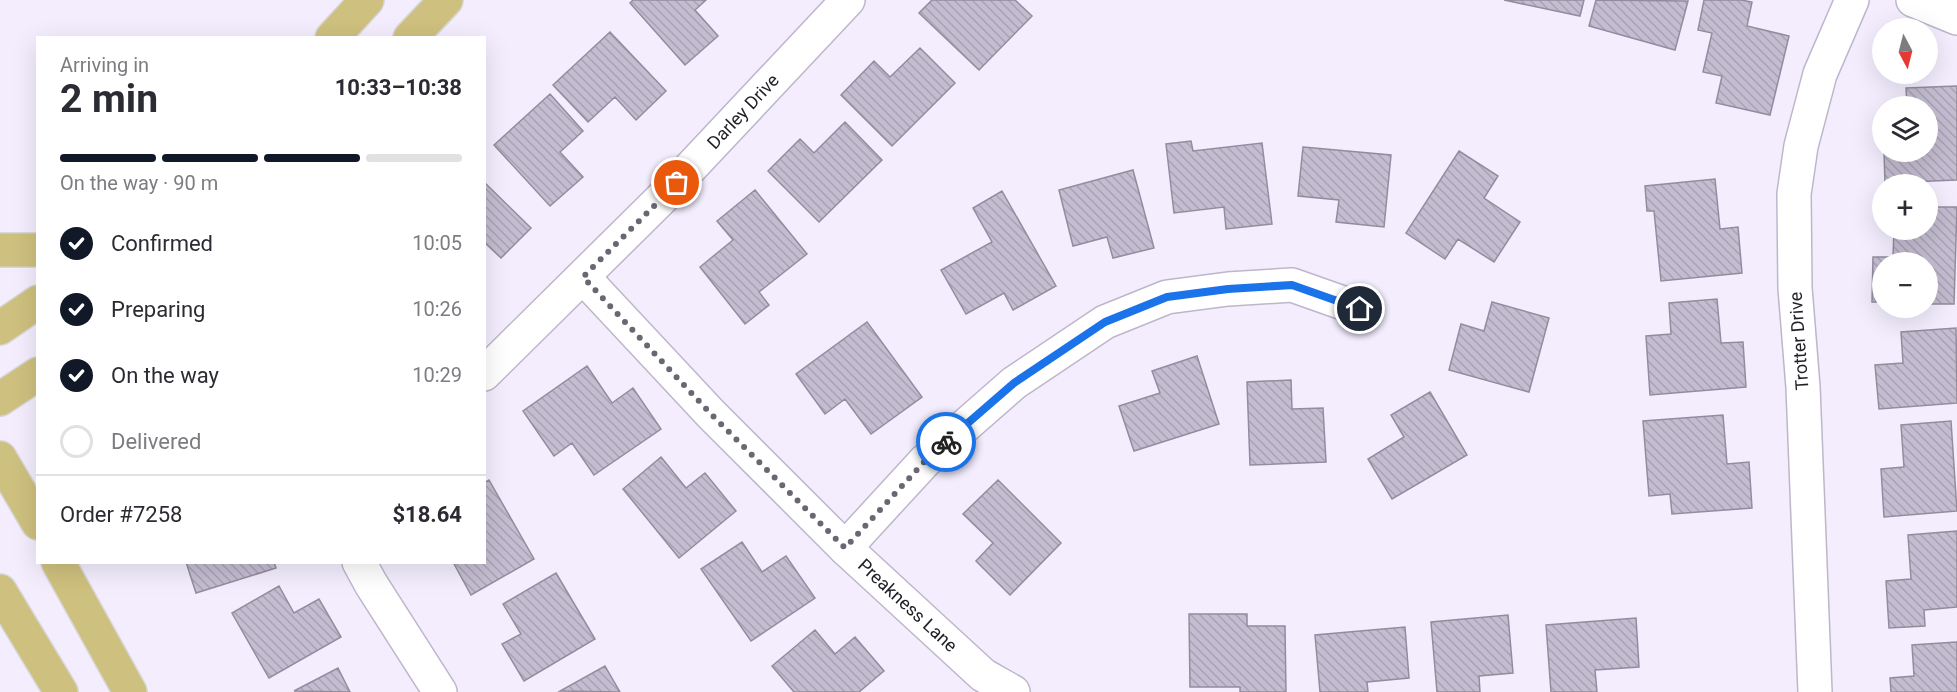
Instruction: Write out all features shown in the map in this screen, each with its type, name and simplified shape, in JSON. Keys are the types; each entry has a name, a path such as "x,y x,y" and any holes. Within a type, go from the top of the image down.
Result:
{"main road":[{"path":"334,36 367,0"},
{"path":"412,36 446,0"},
{"path":"0,250 36,250"},
{"path":"0,328 36,303"},
{"path":"0,399 36,375"},
{"path":"0,458 36,521"},
{"path":"64,568 130,692"},
{"path":"0,591 57,686"},
{"path":"0,629 57,686"}],"street":[{"name":"Darley Drive","path":"486,372 661,200 848,0"},
{"name":"Trotter Drive","path":"1815,692 1803,387 1795,288 1794,194 1801,146 1820,74 1852,0"},
{"path":"1913,0 1957,18"},
{"name":"Preakness Lane","path":"583,277 711,414 845,548 983,675 1013,692"},
{"path":"845,548 925,461 1014,383 1105,322 1167,297 1228,289 1292,285 1360,309"},
{"path":"360,564 371,585 440,692"}],"building":[{"path":"633,0 706,0 695,10 718,36 685,65 630,3"},
{"path":"932,0 1015,0 1032,16 979,70 919,13"},
{"path":"1504,0 1584,0 1580,16"},
{"path":"1596,0 1688,1 1675,50 1589,26"},
{"path":"1704,0 1752,2 1747,26 1789,36 1770,115 1716,103 1722,76 1703,72 1712,33 1698,30"},
{"path":"610,32 666,91 636,120 615,97 588,122 553,85"},
{"path":"920,48 955,83 892,146 841,95 874,61 890,77"},
{"path":"1957,86 1957,180 1938,181 1938,174 1885,174 1884,162 1938,162 1938,96 1906,96 1906,88"},
{"path":"550,94 583,131 560,152 583,177 550,206 494,145"},
{"path":"845,122 882,160 819,222 768,171 800,139 814,153"},
{"path":"1191,141 1193,151 1262,143 1272,224 1226,229 1224,207 1174,213 1166,144"},
{"path":"1303,147 1391,155 1384,227 1336,222 1339,200 1298,196"},
{"path":"1459,151 1498,176 1484,198 1520,222 1494,262 1458,239 1445,259 1406,233"},
{"path":"1133,170 1154,248 1113,258 1107,237 1073,246 1059,190"},
{"path":"1715,179 1720,229 1738,227 1742,273 1661,281 1654,211 1647,211 1645,186"},
{"path":"486,184 531,228 501,258 486,244"},
{"path":"755,190 807,254 759,292 769,305 745,324 700,267 733,240 717,221"},
{"path":"1002,191 1056,286 1013,310 1004,293 966,314 941,270 992,242 973,208"},
{"path":"1938,207 1957,207 1954,304 1938,304 1938,252 1893,252 1894,240 1938,240"},
{"path":"1717,299 1721,343 1743,342 1746,387 1650,395 1646,336 1671,334 1669,303"},
{"path":"1492,302 1549,318 1529,392 1449,370 1461,324 1484,331"},
{"path":"867,322 922,397 871,434 845,399 825,414 796,374"},
{"path":"1956,328 1957,403 1879,409 1875,365 1903,363 1901,332"},
{"path":"1197,356 1219,424 1134,451 1119,406 1160,393 1152,371"},
{"path":"587,366 612,403 633,388 661,429 594,475 572,443 554,456 523,411"},
{"path":"1291,380 1292,409 1323,408 1326,462 1250,465 1247,382"},
{"path":"1430,392 1467,455 1392,499 1368,459 1404,437 1391,415"},
{"path":"1723,415 1727,464 1749,462 1752,508 1672,514 1670,494 1649,496 1643,421"},
{"path":"1951,421 1957,511 1884,517 1881,469 1904,467 1901,425"},
{"path":"661,457 686,488 705,473 736,511 679,558 623,489"},
{"path":"489,480 534,559 471,595 454,564 486,564 486,482"},
{"path":"998,480 1061,543 1010,595 976,561 993,543 963,514"},
{"path":"1957,531 1957,607 1924,610 1925,626 1889,628 1886,581 1911,579 1908,535"},
{"path":"742,542 762,572 786,556 815,598 751,641 701,569"},
{"path":"187,564 275,564 276,568 196,593"},
{"path":"556,573 595,639 524,681 502,644 521,634 503,604"},
{"path":"279,586 294,613 319,599 341,637 269,678 232,613"},
{"path":"1189,614 1247,614 1247,626 1285,626 1286,692 1240,692 1240,687 1190,687"},
{"path":"1508,615 1513,673 1479,676 1480,692 1437,692 1431,622"},
{"path":"1636,618 1639,667 1595,670 1597,692 1551,692 1546,625"},
{"path":"1405,627 1409,678 1367,682 1368,692 1320,692 1315,635"},
{"path":"815,630 835,654 855,637 884,671 859,692 794,692 772,666"},
{"path":"1957,642 1957,692 1891,692 1890,678 1914,676 1912,645"},
{"path":"605,666 620,692 560,691"},
{"path":"338,668 350,692 294,691"}],"way so far":[{"path":"677,183 583,277 711,414 845,548 925,461 946,442"}],"route":[{"path":"946,442 1014,383 1105,322 1167,297 1228,289 1292,285 1360,309"}]}
